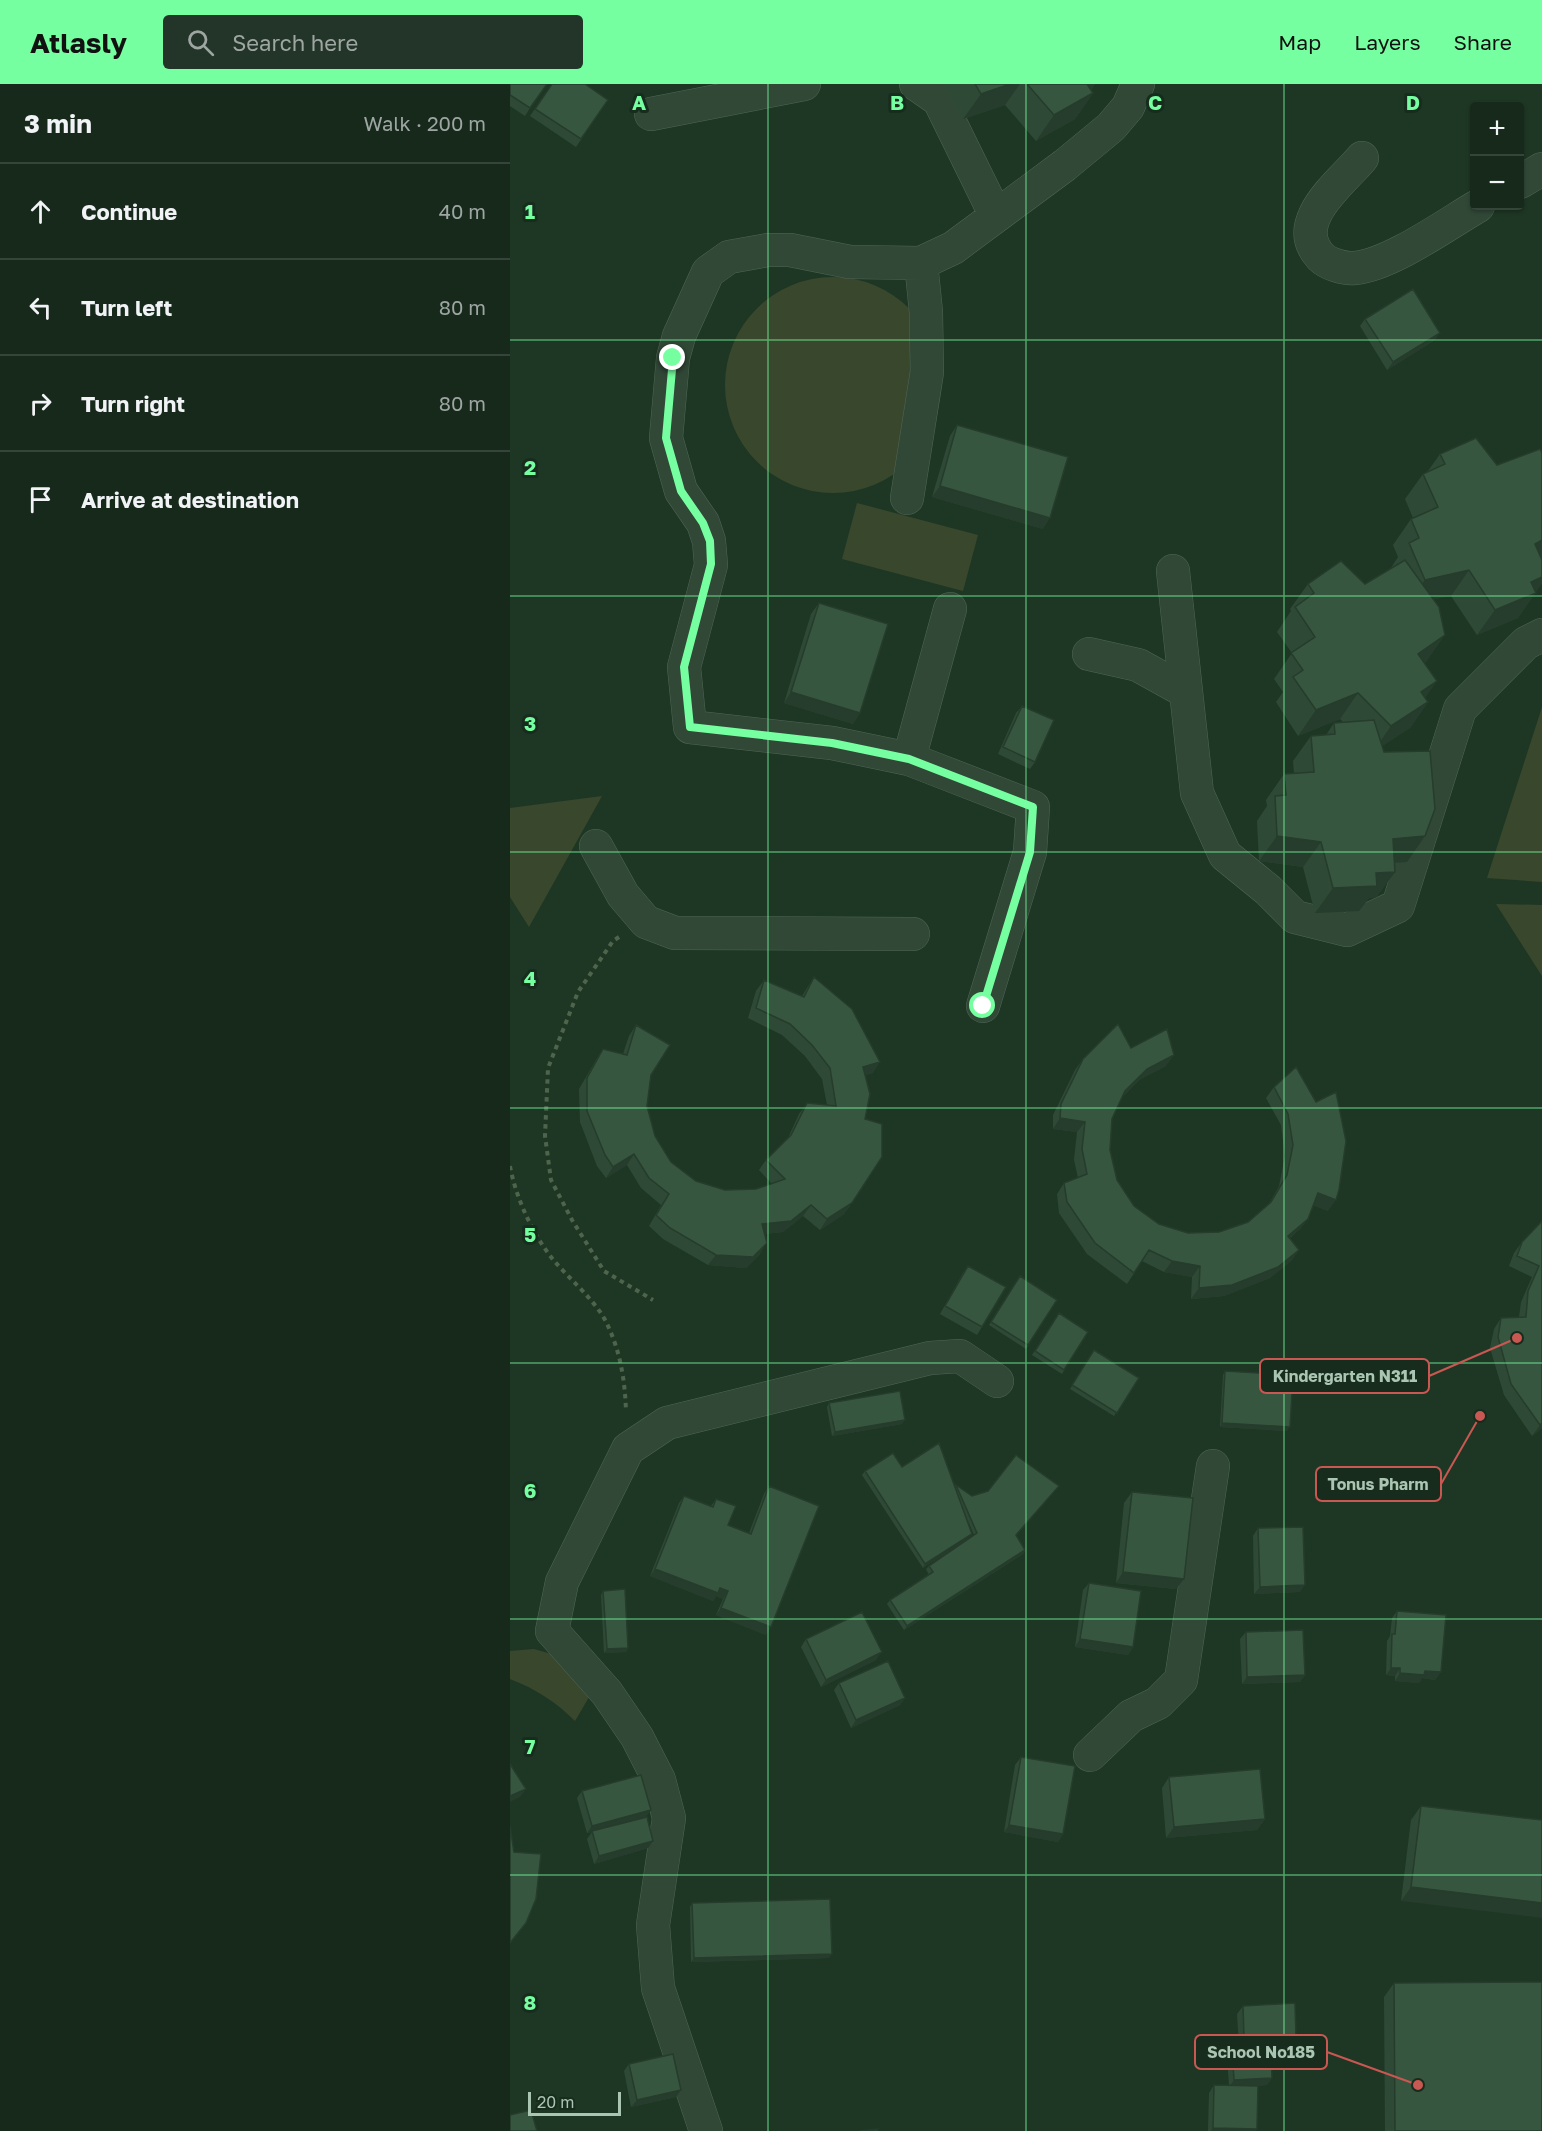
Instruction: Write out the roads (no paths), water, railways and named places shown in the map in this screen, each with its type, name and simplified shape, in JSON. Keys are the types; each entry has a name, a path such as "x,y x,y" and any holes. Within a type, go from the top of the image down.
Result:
{"lane":[{"path":"651,114 804,84"},
{"path":"916,84 939,100 996,216"},
{"path":"983,1006 1030,852 1033,807 909,759 832,743 690,727 684,667 711,564 710,541 703,523 681,491 666,438 673,358 679,336 708,272 729,257 768,250 790,250 850,262 921,263 953,248 1111,127 1128,107 1138,84"},
{"path":"1362,158 1313,213 1310,230 1311,246 1327,263 1354,268 1392,255 1471,210"},
{"path":"1524,180 1542,169"},
{"path":"908,498 927,372 926,312 921,263"},
{"path":"1173,571 1185,691 1190,708 1197,793 1225,855 1268,890 1295,917 1347,930 1398,906 1460,709 1526,643 1542,635"},
{"path":"909,759 950,609"},
{"path":"1089,654 1138,665 1185,691"},
{"path":"596,846 623,895 646,922 675,933 913,934"},
{"path":"706,2131 658,1988 653,1925 669,1818 659,1780 637,1737 607,1693 552,1631 562,1582 628,1449 667,1423 930,1358 960,1356 997,1381"},
{"path":"1090,1755 1131,1716 1158,1703 1181,1680 1213,1466"}],"place":[{"name":"Kindergarten N311","path":"1517,1338"},
{"name":"Tonus Pharm","path":"1480,1416"},
{"name":"School No185","path":"1418,2085"}]}
